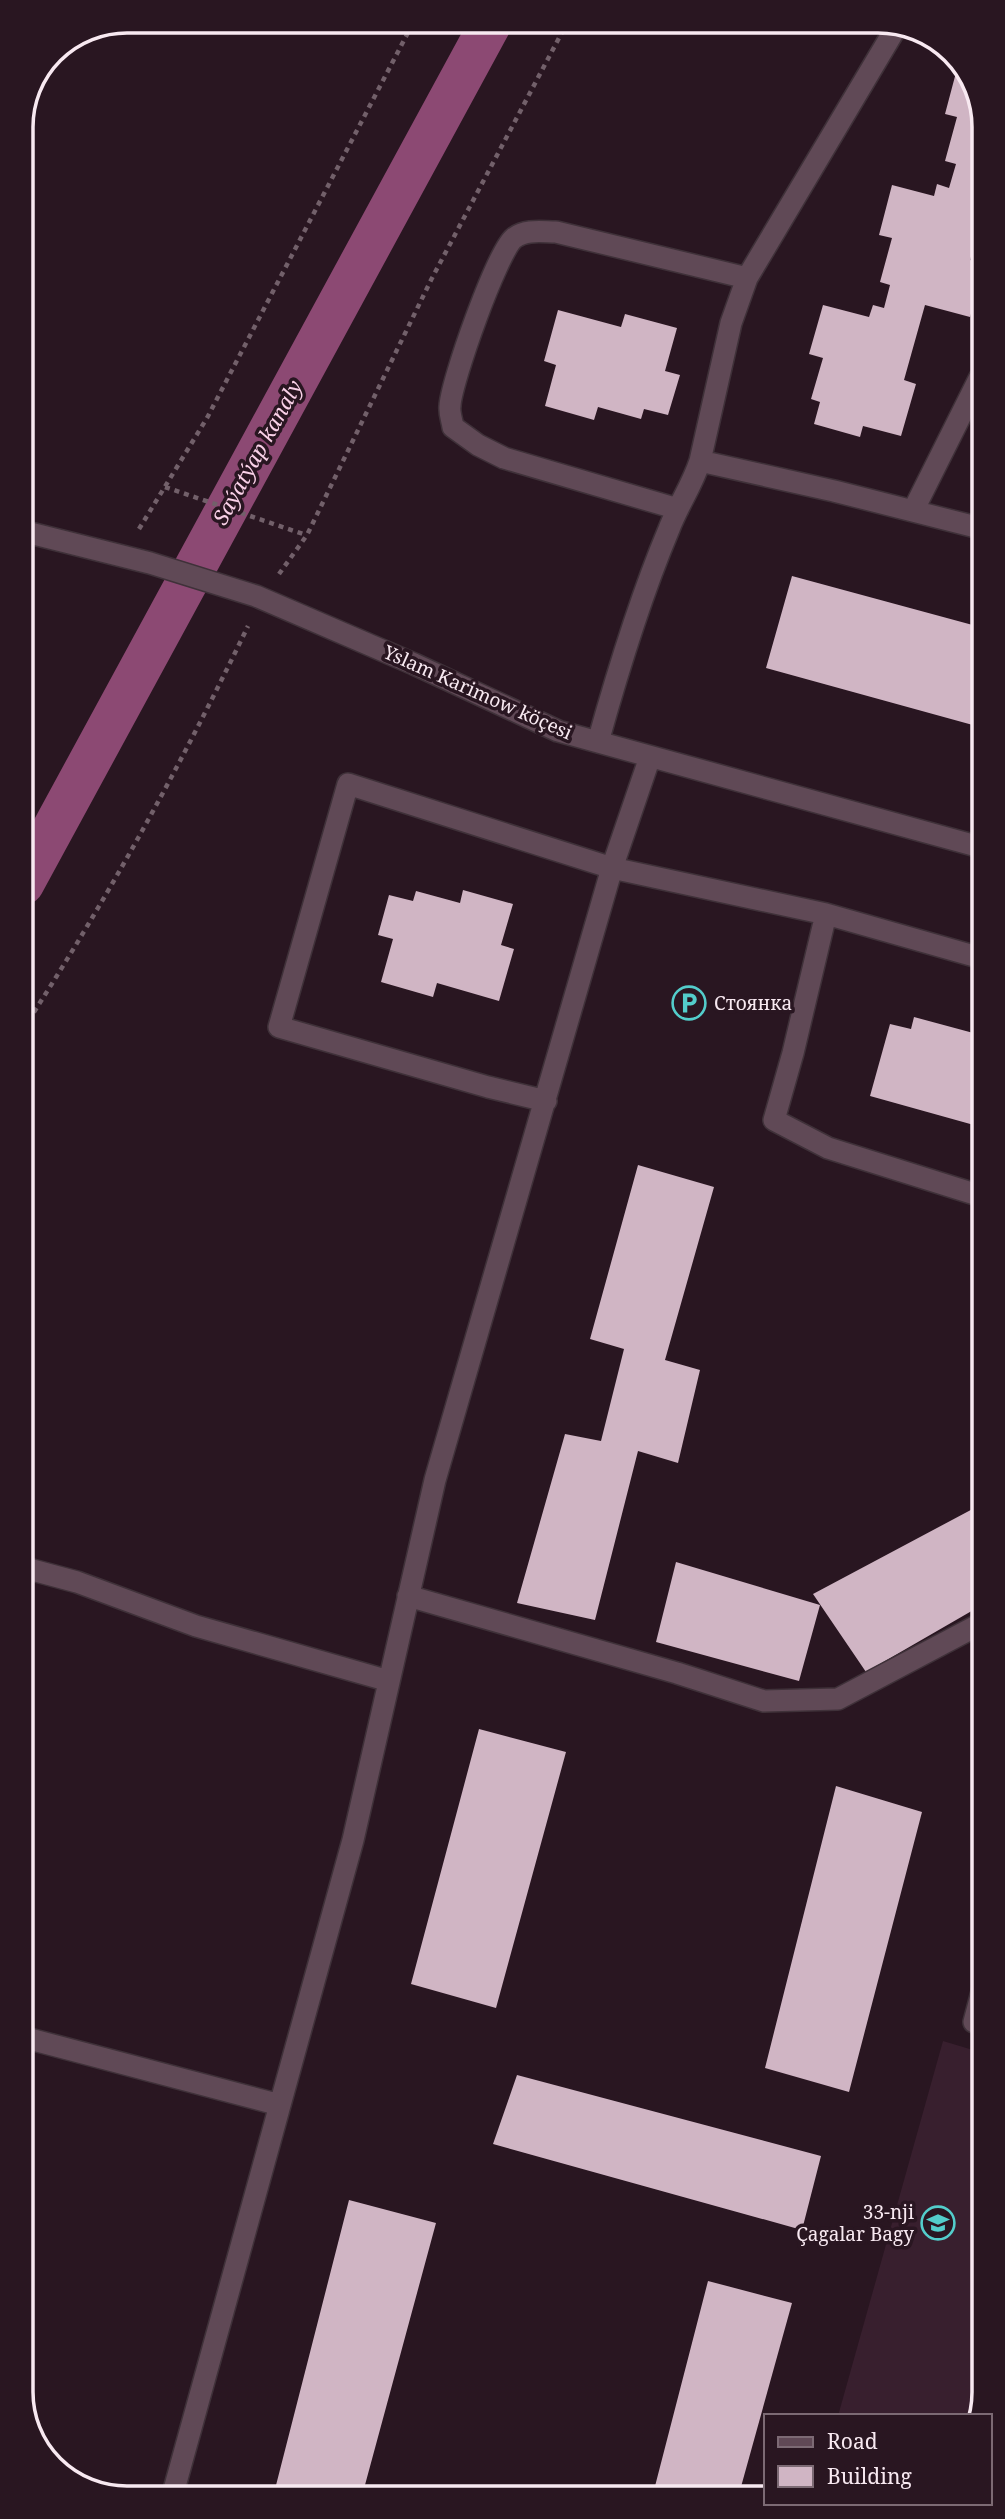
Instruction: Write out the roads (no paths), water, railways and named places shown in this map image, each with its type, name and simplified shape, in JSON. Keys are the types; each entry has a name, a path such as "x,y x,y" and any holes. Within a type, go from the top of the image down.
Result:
{"street":[{"path":"598,742 618,670 678,509 694,482 731,323 747,278 892,34"},
{"path":"678,509 504,458 478,445 453,427 450,407 454,385 499,259 514,239 529,232 556,232 747,278"},
{"path":"913,511 972,393"},
{"path":"700,461 972,526"},
{"name":"Yslam Karimow köçesi","path":"33,534 150,563 258,597 414,664 558,731 972,845"},
{"path":"175,2486 353,1840 435,1480 612,867 650,757"},
{"path":"546,1101 279,1027 348,784 612,867 826,914 972,955"},
{"path":"826,914 774,1120 828,1149 972,1193"},
{"path":"33,1570 77,1582 195,1626 389,1681"},
{"path":"408,1596 677,1673 764,1701 838,1699 972,1628"},
{"path":"33,2040 280,2105"}],"waterway":[{"name":"Saýatýap kanaly","path":"33,866 485,33"}],"place":[{"name":"Стоянка","path":"689,1003"},
{"name":"33-nji Çagalar Bagy","path":"938,2223"}]}
